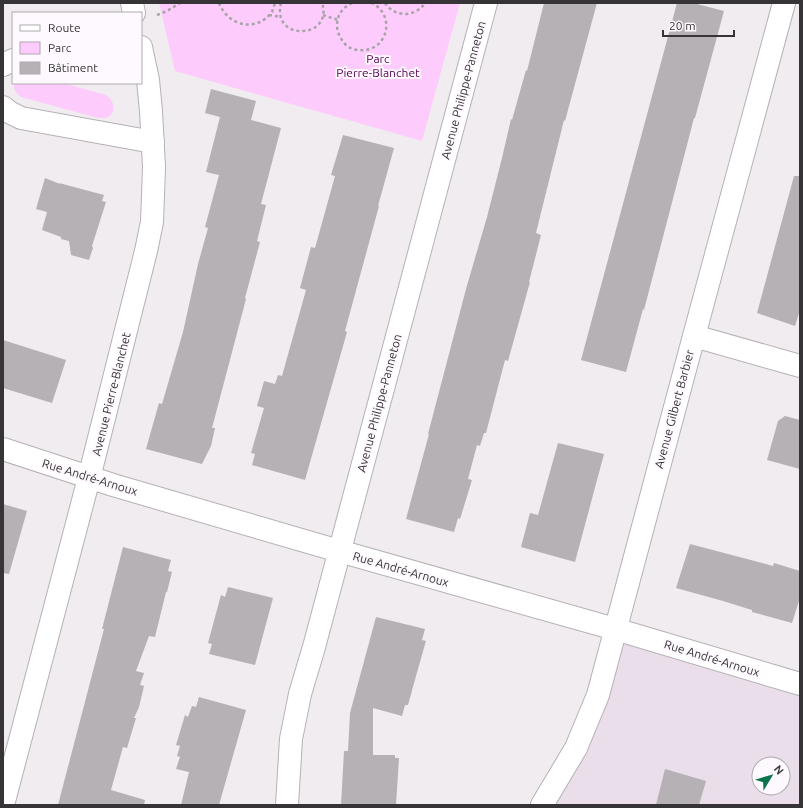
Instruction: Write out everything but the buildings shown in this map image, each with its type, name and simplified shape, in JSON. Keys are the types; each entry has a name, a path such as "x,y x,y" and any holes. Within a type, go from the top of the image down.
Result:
{"street":[{"path":"132,3 142,12"},
{"name":"Avenue Philippe-Panneton","path":"287,805 292,739 300,694 486,3"},
{"name":"Avenue Gilbert Barbier","path":"542,805 576,748 598,695 784,3"},
{"name":"Avenue Pierre-Blanchet","path":"4,805 10,757 89,478 152,222 154,167 153,142 151,111 144,79 142,58"},
{"path":"3,65 12,60"},
{"path":"3,107 21,118 153,142"},
{"path":"694,336 800,366"},
{"name":"Rue André-Arnoux","path":"3,449 89,478 615,629 800,684"}],"path":[{"path":"144,14 167,11 180,3"},
{"path":"219,3 224,13 231,20 240,24 249,25 258,23 266,18 272,11 275,3"},
{"path":"281,3 281,17 290,29 297,32 311,30 317,26 324,12 322,3"},
{"path":"352,3 342,10 338,17 338,33 341,40 347,46 355,50 364,51 372,49 379,44 387,29 387,20 383,12 372,3"},
{"path":"384,3 394,12 409,14 416,11 425,3"},
{"path":"269,15 281,17"},
{"path":"323,15 338,20"}],"shaded area":[{"path":"615,629 800,684 800,805 542,805"}],"green space":[{"name":"Parc Pierre-Blanchet","path":"159,3 460,3 422,141 175,71"},
{"path":"14,84 67,84 106,95 113,103 113,112 106,118 97,118 21,97 15,91"}]}
